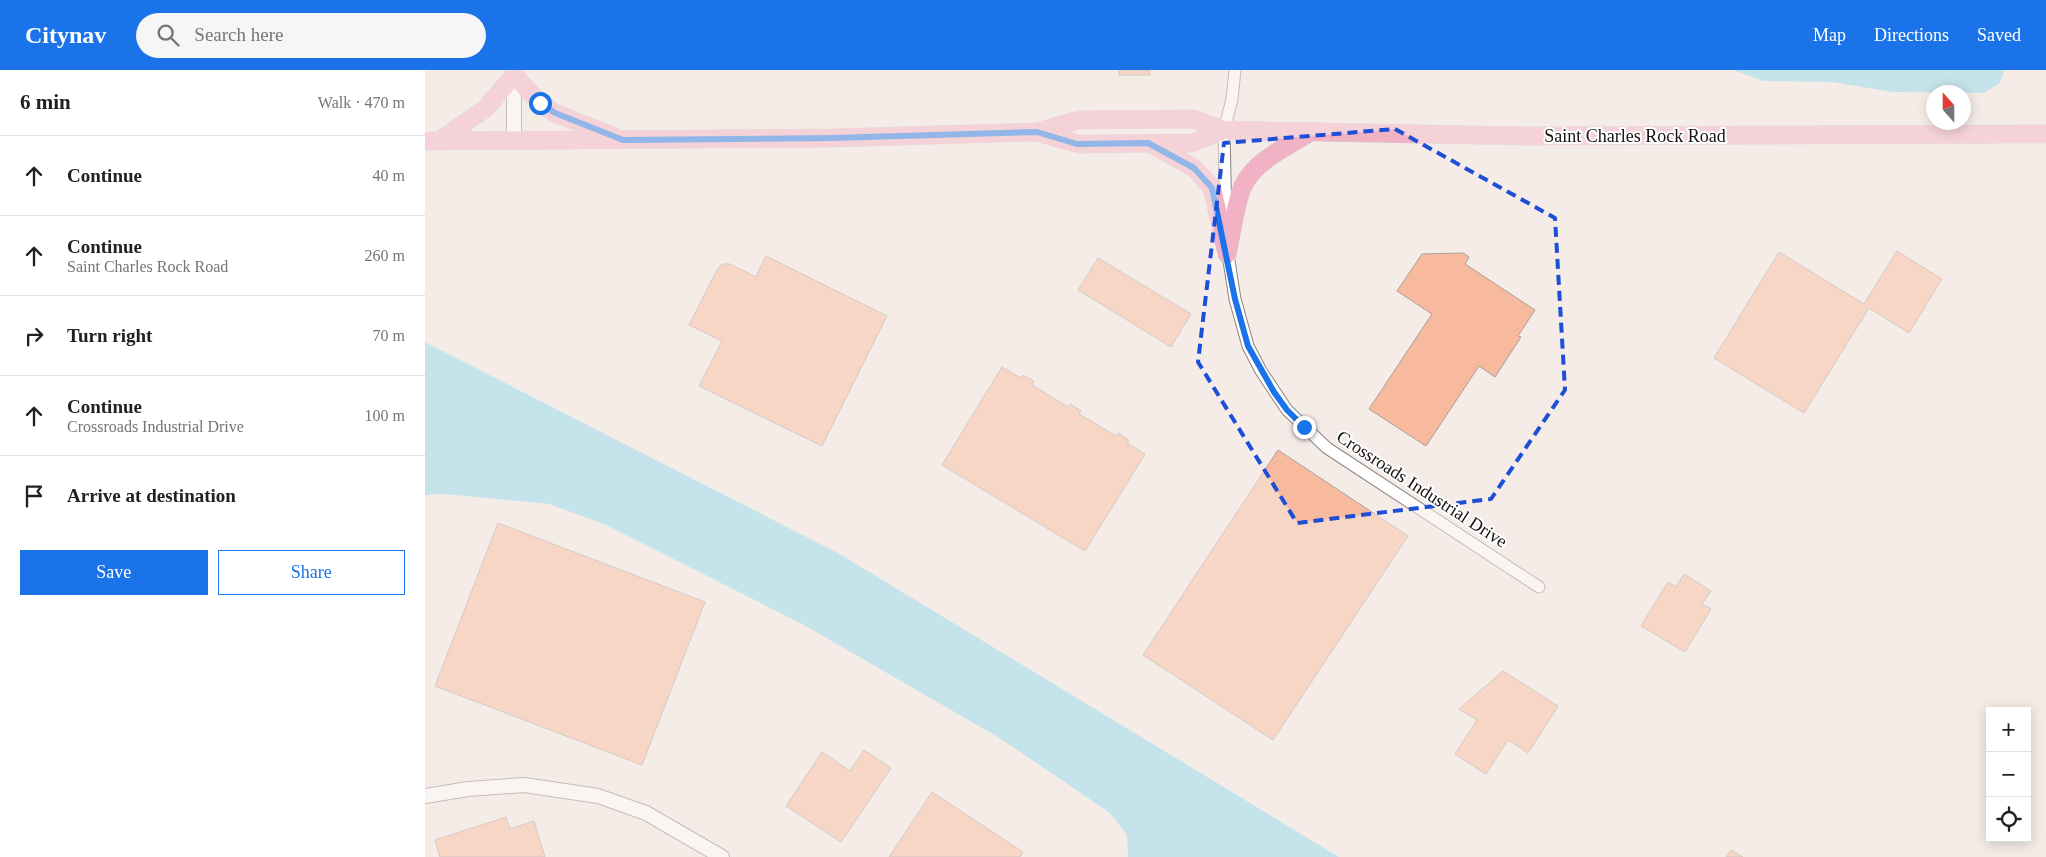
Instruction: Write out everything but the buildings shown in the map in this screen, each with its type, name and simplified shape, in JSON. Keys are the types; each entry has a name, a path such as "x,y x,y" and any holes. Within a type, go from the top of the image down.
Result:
{"main road":[{"path":"432,141 481,112 514,73 540,103 555,113 623,140"},
{"name":"Saint Charles Rock Road","path":"432,141 833,138 1037,132 1078,120 1193,119 1224,130 1544,136 2046,134"},
{"name":"Saint Charles Rock Road","path":"1037,132 1077,144 1193,143 1224,130"},
{"path":"1227,254 1242,187 1248,177 1266,160 1312,131"},
{"path":"1148,143 1194,168 1212,188 1227,254"}],"street":[{"name":"Crossroads Industrial Drive","path":"1235,70 1232,99 1224,130 1227,254 1235,299 1248,346 1261,371 1287,410 1327,448 1539,586"},
{"path":"514,73 515,140"},
{"path":"425,796 468,788 524,785 598,796 646,813 722,857"}],"highlighted area":[{"path":"1395,129 1555,218 1565,390 1491,499 1297,523 1198,362 1224,143"}],"water":[{"path":"1733,70 2004,70 2000,83 1984,93 1971,93 1971,85 1926,85 1926,92 1893,92 1832,82 1763,81"},
{"path":"425,342 838,553 1339,857 1128,857 1127,835 1110,813 998,737 802,624 606,525 549,504 444,494 425,495"}],"route":[{"path":"540,103 555,113 623,140 833,138 1037,132 1077,144 1148,143 1194,168 1212,188 1235,299 1248,346 1274,392 1287,410 1304,427"}]}
